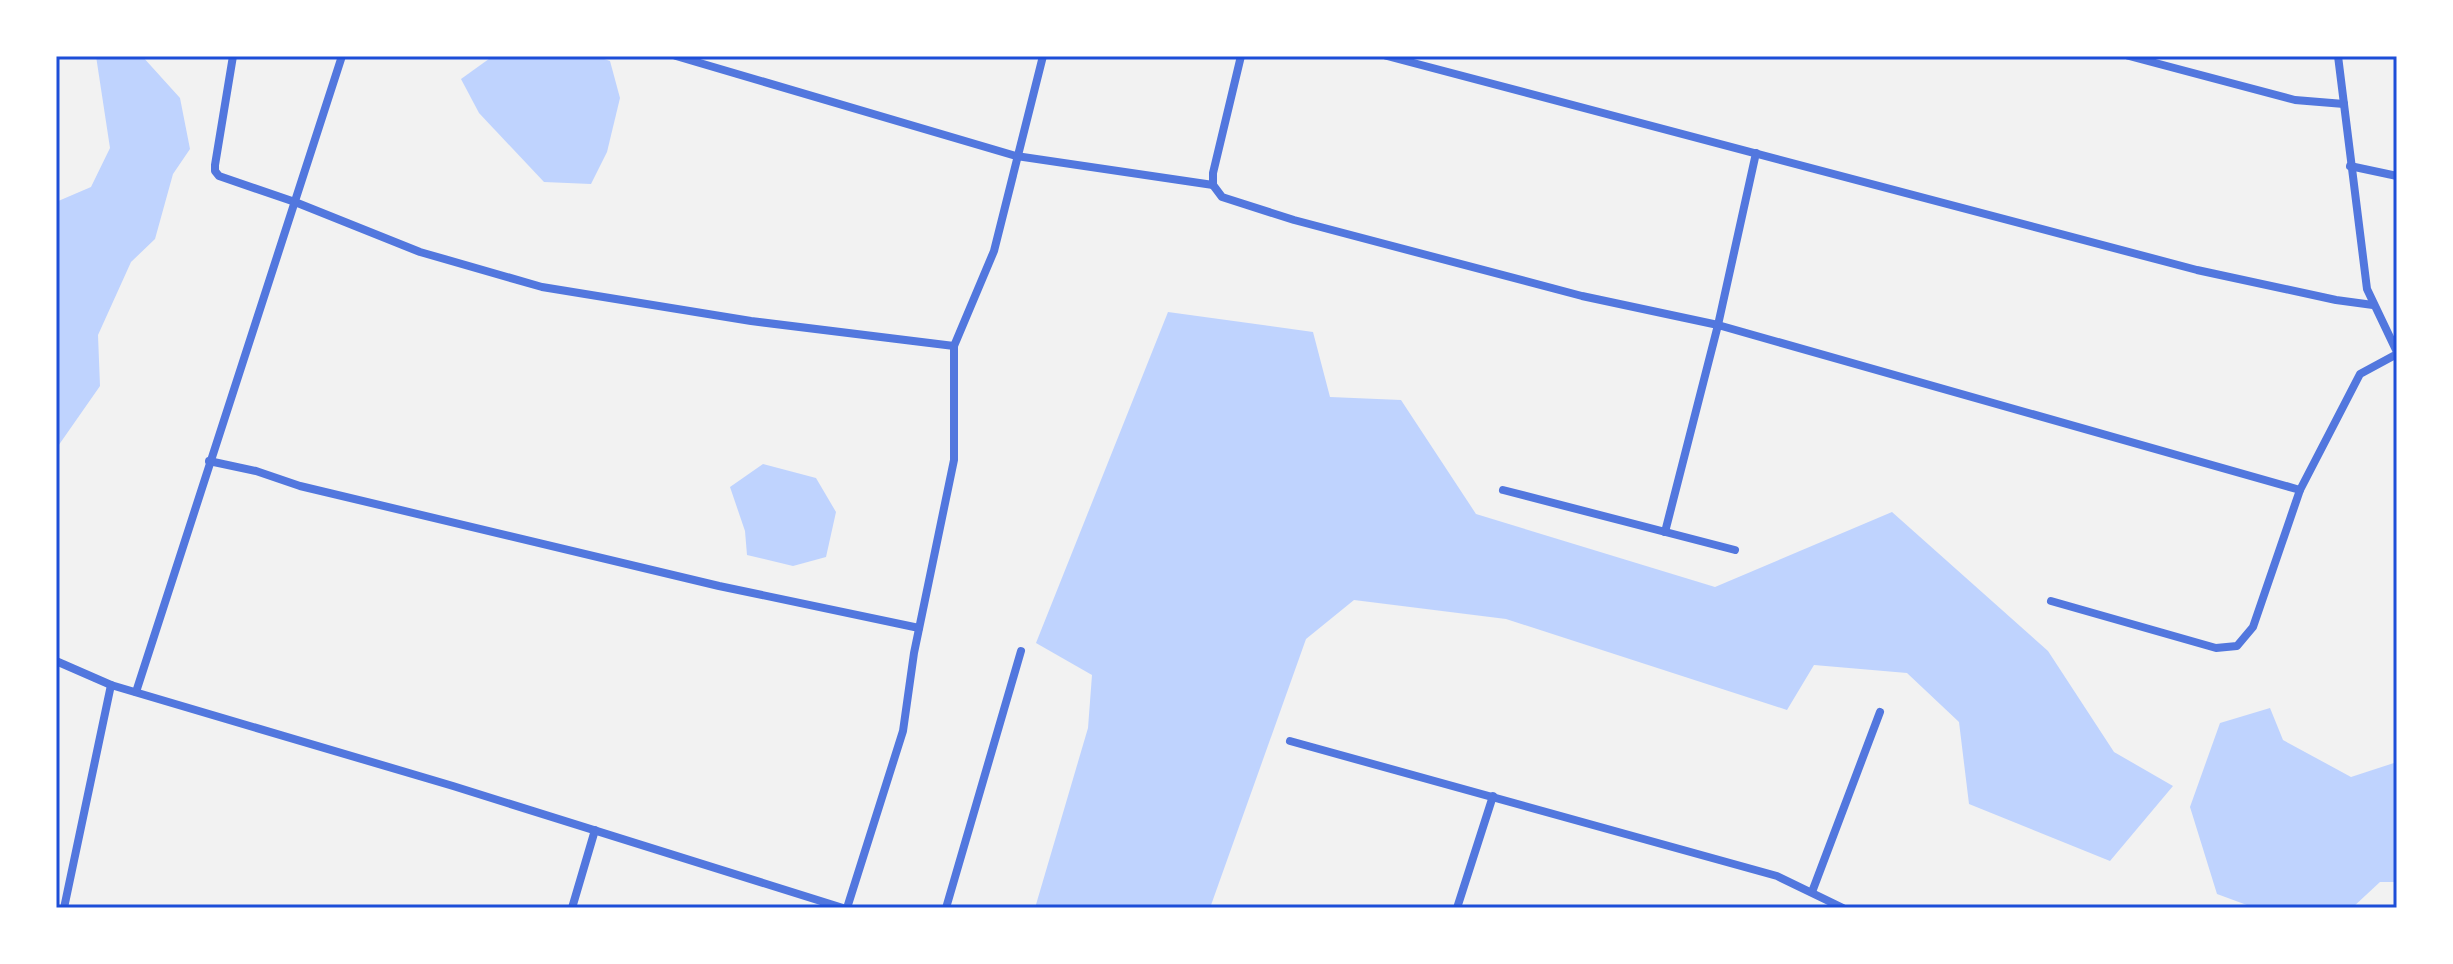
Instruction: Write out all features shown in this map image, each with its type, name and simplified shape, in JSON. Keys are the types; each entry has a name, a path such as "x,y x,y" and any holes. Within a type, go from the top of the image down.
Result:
{"street":[{"path":"233,56 215,171 219,176 295,202 420,252 542,287 751,321 954,346"},
{"path":"136,692 342,56"},
{"path":"676,56 1016,156 1213,185"},
{"path":"56,661 111,685 845,908 903,731 919,628 954,460 954,346 994,251 1043,56"},
{"path":"1241,56 1213,173 1213,185 1222,197 1294,220 1582,296 1718,325 2300,490"},
{"path":"1387,56 2197,270 2373,305"},
{"path":"2129,56 2295,100 2344,104"},
{"path":"2051,601 2216,648 2237,646 2253,627 2300,490 2360,374 2397,353 2367,289 2338,56"},
{"path":"1665,532 1718,325 1756,153"},
{"path":"2350,166 2397,176"},
{"path":"209,461 256,471 300,486 703,583 919,628"},
{"path":"1503,490 1735,550"},
{"path":"946,908 1021,651"},
{"path":"64,908 111,685"},
{"path":"1812,892 1880,712"},
{"path":"1290,741 1777,876 1843,908"},
{"path":"1457,908 1493,796"},
{"path":"572,908 595,830"}],"water":[{"path":"96,56 142,56 180,98 190,149 173,174 155,239 131,262 98,335 100,386 56,449 56,202 91,187 110,148"},
{"path":"493,56 595,56 610,61 620,98 607,152 591,184 544,182 479,113 461,79"},
{"path":"1168,312 1313,332 1330,397 1401,400 1476,514 1715,587 1892,512 2048,651 2114,752 2173,786 2110,861 1969,804 1959,722 1907,673 1814,665 1787,710 1506,619 1354,600 1306,639 1210,908 1035,908 1088,728 1092,675 1036,643"},
{"path":"763,464 816,478 836,512 826,557 793,566 747,555 745,531 730,487"},
{"path":"2270,708 2283,740 2351,777 2397,762 2397,882 2380,882 2352,908 2255,908 2217,894 2190,807 2220,723"}]}
